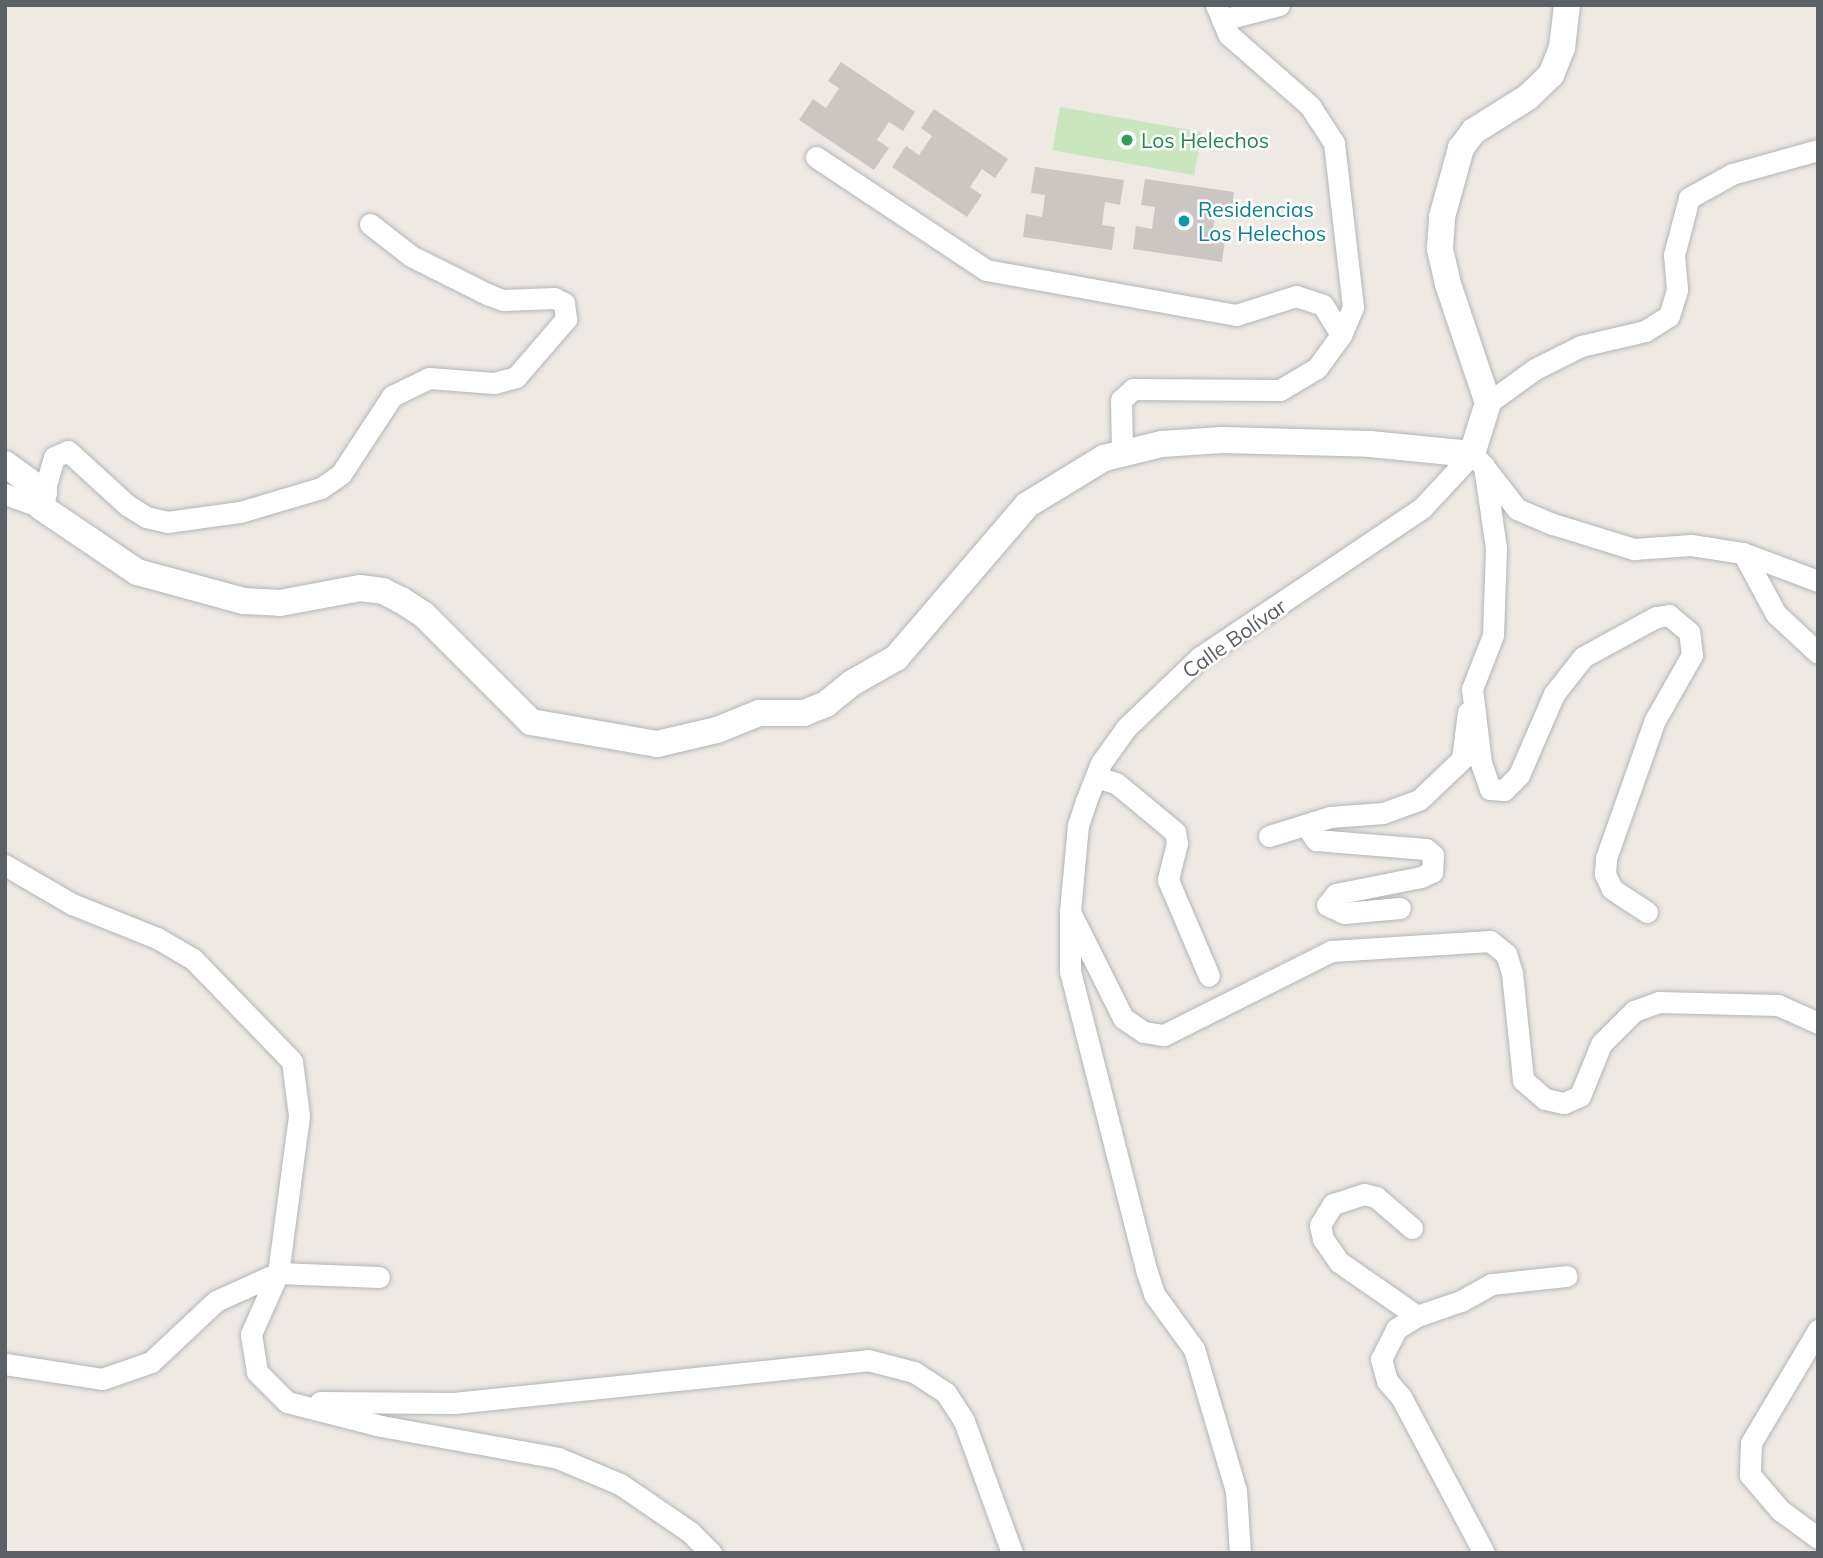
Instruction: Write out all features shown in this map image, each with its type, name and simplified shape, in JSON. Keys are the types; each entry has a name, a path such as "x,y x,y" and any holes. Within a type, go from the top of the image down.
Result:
{"street":[{"path":"1122,451 1121,400 1133,389 1280,390 1317,368 1341,335 1353,307 1335,143 1310,106 1229,35 1219,13 1279,5"},
{"path":"1567,5 1562,48 1550,75 1528,97 1475,131 1461,148 1442,217 1440,248 1448,284 1488,402 1535,369 1581,346 1646,331 1669,316 1677,289 1674,255 1689,198 1732,174 1818,150"},
{"path":"816,157 985,270 1236,315 1296,296 1323,305 1341,335"},
{"path":"43,499 54,457 68,451 127,505 146,517 167,522 240,512 321,488 341,474 391,396 429,378 494,383 516,377 566,319 564,303 554,298 503,300 489,295 411,256 370,224"},
{"name":"Calle Bolívar","path":"1240,1553 1236,1491 1194,1349 1154,1294 1070,971 1070,912 1078,825 1096,777 1126,728 1200,657 1422,508 1478,460 1488,402"},
{"path":"5,464 43,499 137,572 244,601 280,603 349,589 383,591 424,615 531,722 657,744 717,730 759,713 804,713 825,704 895,658 1027,505 1122,451 1234,440 1370,444 1478,460 1517,509 1553,524 1634,549 1691,545 1743,553 1818,581"},
{"path":"1269,836 1314,822 1383,813 1419,800 1446,778 1462,759 1472,689 1493,635 1497,591 1478,460"},
{"path":"5,494 43,499"},
{"path":"1743,553 1776,614 1818,653"},
{"path":"1472,689 1485,780 1490,789 1504,790 1519,775 1554,694 1583,657 1656,617 1669,615 1682,622 1692,644 1692,655 1655,720 1606,858 1605,874 1612,889 1647,912"},
{"path":"1096,777 1116,783 1175,832 1177,843 1168,880 1209,976"},
{"path":"1314,822 1311,833 1316,840 1426,849 1433,855 1432,872 1421,877 1336,894 1327,905 1344,912 1399,908"},
{"path":"5,865 72,904 157,938 194,959 292,1061 299,1116 278,1273 251,1334 257,1372 288,1402 381,1426 558,1458 620,1484 690,1532 711,1553"},
{"path":"1070,912 1123,1017 1144,1032 1164,1035 1331,951 1490,941 1506,954 1512,972 1523,1080 1545,1099 1564,1103 1580,1096 1601,1044 1634,1011 1659,1002 1778,1005 1818,1023"},
{"path":"1412,1228 1376,1197 1364,1194 1334,1204 1320,1225 1322,1239 1339,1262 1417,1316"},
{"path":"5,1364 102,1379 151,1362 216,1301 278,1273 379,1277"},
{"path":"1484,1553 1401,1397 1387,1381 1381,1359 1396,1329 1417,1316 1461,1301 1492,1284 1567,1276"},
{"path":"1818,1330 1751,1443 1750,1475 1780,1510 1818,1538"},
{"path":"288,1402 454,1403 868,1360 914,1372 946,1392 964,1421 1013,1553"}],"green space":[{"name":"Los Helechos","path":"1060,107 1202,132 1194,175 1052,150"}],"building":[{"path":"841,62 915,112 903,131 889,122 877,140 889,148 874,170 799,120 813,99 826,108 839,88 828,81"},
{"path":"934,109 1008,159 995,178 982,169 970,187 982,195 967,217 892,167 906,146 919,155 932,136 921,128"},
{"path":"1035,167 1124,180 1120,205 1105,202 1102,225 1115,227 1112,250 1023,237 1026,214 1042,217 1045,195 1031,193"},
{"name":"Residencias Los Helechos","path":"1145,179 1234,192 1231,217 1215,214 1212,237 1225,240 1222,262 1133,249 1136,226 1152,229 1155,207 1141,205"}],"place":[{"name":"Los Helechos","path":"1127,140"},
{"name":"Residencias Los Helechos","path":"1184,221"}]}
